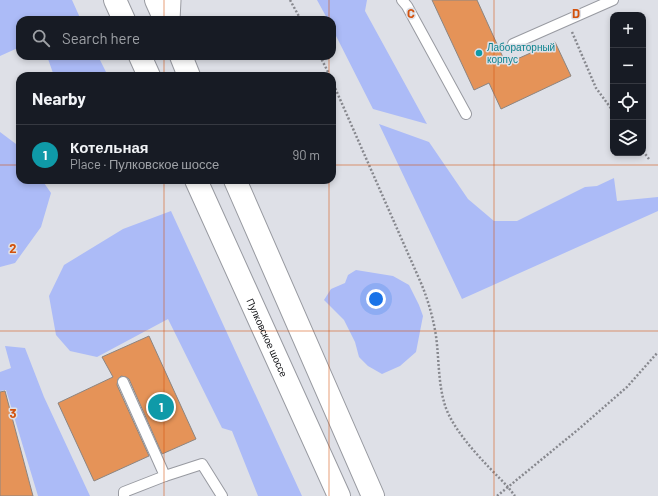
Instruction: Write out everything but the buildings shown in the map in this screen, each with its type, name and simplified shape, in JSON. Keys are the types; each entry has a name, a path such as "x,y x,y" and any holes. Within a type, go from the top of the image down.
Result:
{"highway":[{"path":"115,0 122,16"},
{"path":"156,0 163,16"},
{"path":"142,60 147,72"},
{"path":"183,60 188,72"},
{"name":"Пулковское шоссе","path":"198,184 339,496"},
{"path":"237,184 375,493"}],"street":[{"path":"170,16 171,0"}],"lane":[{"path":"402,0 407,6 466,114"},
{"path":"513,44 613,0"},
{"path":"123,382 165,476"},
{"path":"124,496 124,492 165,476 202,464 222,496"}],"path":[{"path":"290,0 299,16"},
{"path":"568,20 596,88 610,107"},
{"path":"322,60 328,72"},
{"path":"336,90 432,311 436,337 438,376 444,403 448,413 471,447 515,496"},
{"path":"646,155 649,159"},
{"path":"497,496 580,428 627,387 658,352"}],"shaded area":[{"path":"0,0 72,0 79,16 16,16 16,49 0,56"},
{"path":"317,0 367,0 365,11 427,124 373,109 336,36 336,16 326,16"},
{"path":"48,60 100,60 106,72 53,72"},
{"path":"379,124 429,142 468,199 494,221 517,221 585,187 597,186 614,178 617,201 658,197 658,211 462,299"},
{"path":"0,132 16,144 16,184 45,184 51,193 41,227 15,263 0,267"},
{"path":"171,211 302,496 258,496 232,431 222,428 168,319 97,357 70,351 56,335 49,296 64,265 123,229"},
{"path":"356,270 393,276 409,285 423,316 416,352 400,366 382,374 368,366 359,357 355,342 344,320 324,300 331,289 345,283 348,275"},
{"path":"5,346 25,348 44,397 90,496 38,496 6,390 0,391 0,372 11,368"}],"place":[{"name":"Лабораторный корпус","path":"479,53"},
{"name":"Котельная","path":"161,407"}]}
